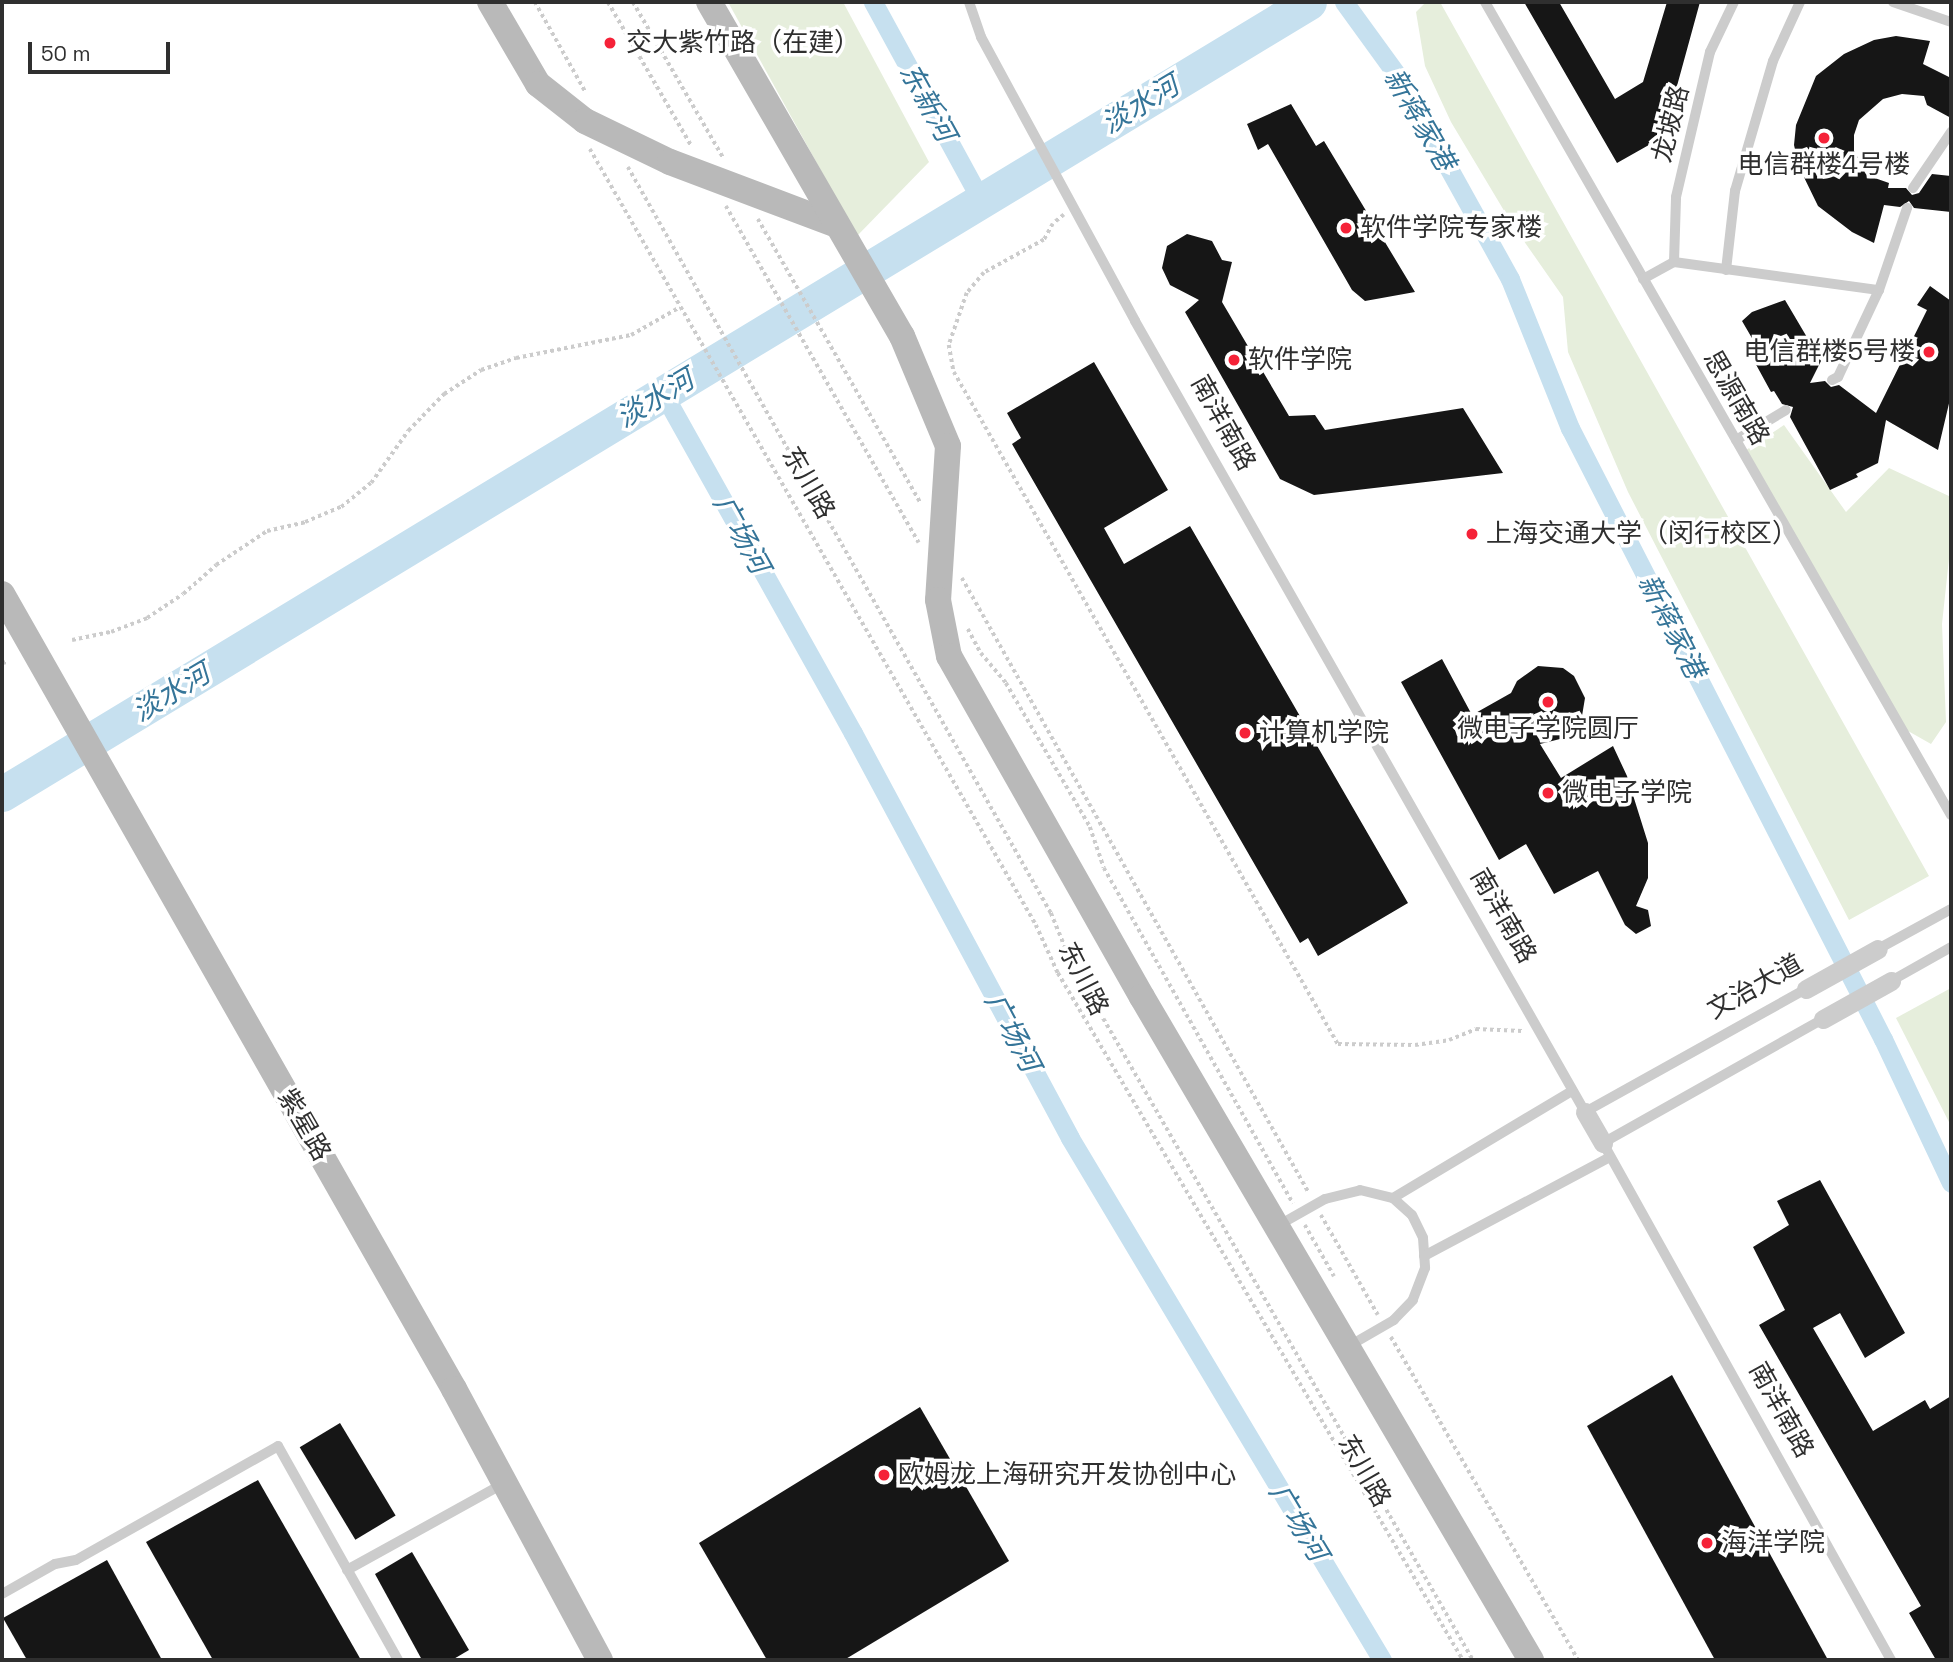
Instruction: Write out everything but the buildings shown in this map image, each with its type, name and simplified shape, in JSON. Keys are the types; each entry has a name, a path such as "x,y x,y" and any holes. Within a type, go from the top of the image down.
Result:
{"main road":[{"path":"490,2 538,84 585,121 670,162 837,225"},
{"name":"东川路","path":"709,2 902,336 948,446 938,600 949,656 1142,997 1288,1220 1348,1346 1531,1660"},
{"name":"紫星路","path":"2,594 505,1483 600,1660"}],"street":[{"name":"文治大道","path":"1806,989 1878,949"},
{"path":"1823,1019 1891,981"},
{"name":"南洋南路","path":"1585,1112 1606,1150"}],"lane":[{"name":"南洋南路","path":"969,2 981,37 1073,209 1219,471 1585,1112"},
{"name":"思源南路","path":"1485,2 1951,815"},
{"name":"龙坡路","path":"1674,262 1676,197 1710,52 1734,2"},
{"path":"1726,270 1735,191 1773,61 1800,2"},
{"path":"1893,2 1951,22"},
{"path":"1913,188 1951,132"},
{"path":"1832,380 1838,377 1879,290 1908,208"},
{"path":"1643,279 1674,262 1879,290"},
{"path":"1736,440 1786,410"},
{"name":"文治大道","path":"1878,949 1951,909"},
{"path":"1891,981 1951,947"},
{"name":"文治大道","path":"1585,1112 1806,989"},
{"path":"1424,1256 1823,1019"},
{"path":"1393,1198 1573,1090"},
{"name":"南洋南路","path":"1606,1150 1891,1660"},
{"path":"1288,1220 1315,1205 1360,1190 1393,1198 1412,1215 1423,1238 1425,1268 1413,1300 1384,1325 1348,1346"},
{"path":"2,1594 55,1564 76,1560 278,1446 398,1660"},
{"path":"347,1570 505,1483"}],"path":[{"path":"608,2 697,156"},
{"path":"633,2 723,157"},
{"path":"586,142 1036,925 1058,974 1463,1660"},
{"path":"725,203 921,545"},
{"path":"1073,209 1053,224 1044,240 984,273 967,293 949,345 954,372 1338,1044 1415,1045 1449,1040 1476,1029 1538,1030"},
{"path":"758,217 922,506"},
{"name":"东川路","path":"700,293 1051,913 1072,964 1473,1660"},
{"path":"72,640 111,632 147,618 183,594 216,565 267,531 304,522 341,507 372,483 408,431 444,394 481,370 516,358 631,335 680,307"},
{"path":"962,577 1315,1205 1578,1660"},
{"path":"961,617 981,653 1006,683 1090,827 1104,868 1288,1220 1340,1287"},
{"path":"2,663 8,662"}],"green space":[{"path":"728,2 843,2 929,162 857,236"},
{"path":"1426,2 1440,2 1929,876 1849,920 1628,492 1568,352 1563,297 1512,224 1451,122 1425,66 1416,12"},
{"path":"1784,425 1846,512 1889,468 1951,497 1951,540 1942,624 1946,722 1931,744 1901,727 1743,452"},
{"path":"1951,988 1951,1126 1896,1018"}],"waterway":[{"name":"东新河","path":"873,2 982,202"},
{"name":"淡水河","path":"2,794 1309,2"},
{"name":"新蒋家港","path":"1344,2 1397,75 1510,279 1570,428 1883,1039 1951,1183"},
{"name":"广场河","path":"663,393 853,733 1070,1138 1382,1660"}],"place":[{"name":"交大紫竹路（在建）","path":"610,43"},
{"name":"电信群楼4号楼","path":"1824,138"},
{"name":"软件学院专家楼","path":"1346,228"},
{"name":"电信群楼5号楼","path":"1929,352"},
{"name":"软件学院","path":"1234,360"},
{"name":"上海交通大学（闵行校区）","path":"1472,534"},
{"name":"微电子学院圆厅","path":"1548,702"},
{"name":"计算机学院","path":"1245,733"},
{"name":"微电子学院","path":"1548,793"},
{"name":"欧姆龙上海研究开发协创中心","path":"884,1475"},
{"name":"海洋学院","path":"1707,1543"}]}
